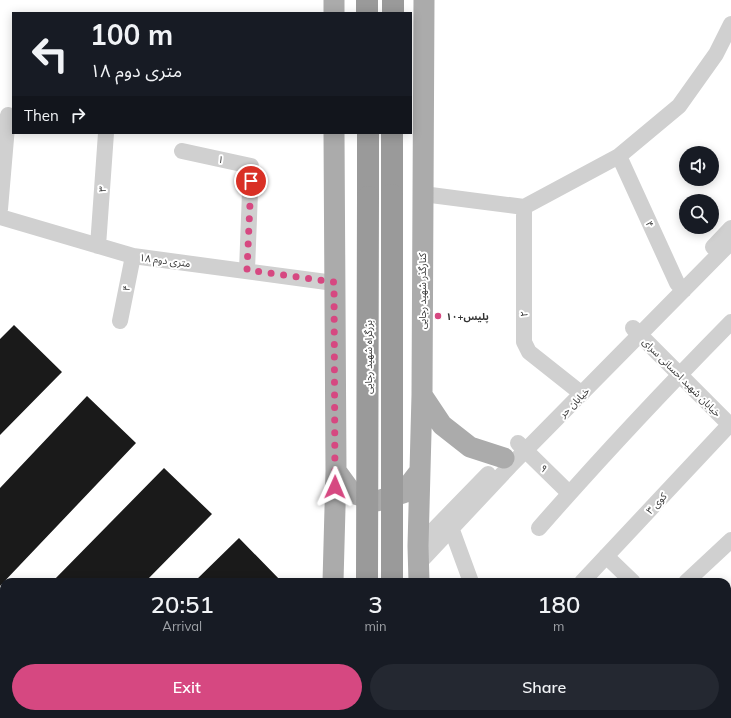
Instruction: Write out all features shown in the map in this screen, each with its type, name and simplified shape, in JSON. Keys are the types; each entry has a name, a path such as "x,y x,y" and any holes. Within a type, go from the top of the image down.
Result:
{"highway":[{"path":"367,0 367,12"},
{"path":"392,12 393,0"},
{"name":"بزرگراه شهید رجایی","path":"367,578 368,134"},
{"path":"392,134 392,578"}],"main road":[{"path":"334,0 334,12"},
{"name":"کنارگذر شهید رجایی","path":"419,564 422,395 424,0"},
{"path":"333,578 336,471 334,134"},
{"path":"422,395 442,425 470,447 516,451"},
{"path":"336,471 352,493 377,501 403,493 420,471"},
{"path":"391,578 419,564"},
{"path":"405,578 419,564"}],"street":[{"path":"423,194 524,207 619,156 679,106 716,54 731,24"},
{"path":"0,209 8,115"},
{"name":"۳","path":"98,246 106,134"},
{"name":"۱","path":"182,151 252,166 247,270"},
{"name":"۴","path":"619,156 680,287"},
{"name":"۲","path":"524,207 524,342 529,352 578,391"},
{"name":"۱۸ متری دوم","path":"0,217 133,256 334,282"},
{"name":"خیابان حر","path":"419,564 449,523 516,451 578,391 680,287 731,228"},
{"name":"خیابان حر","path":"680,287 731,242"},
{"name":"۴","path":"120,321 133,256"},
{"path":"539,528 680,374 731,322"},
{"name":"خیابان شهید احسانی سرای","path":"637,331 731,425"},
{"name":"کوی ۳","path":"586,578 731,425"},
{"name":"خیابان حر","path":"449,523 516,451"},
{"name":"۹","path":"516,451 570,493"},
{"path":"449,523 470,578"},
{"path":"690,578 731,540"},
{"path":"606,556 629,578"}],"building":[{"path":"14,325 62,372 0,435 0,339"},
{"path":"87,396 136,443 8,578 0,578 0,488"},
{"path":"164,468 212,514 149,578 56,578"},
{"path":"239,538 278,578 198,578"}],"place":[{"name":"پلیس+١٠","path":"438,316"}],"route":[{"path":"251,181 247,270 334,282 335,487"}]}
